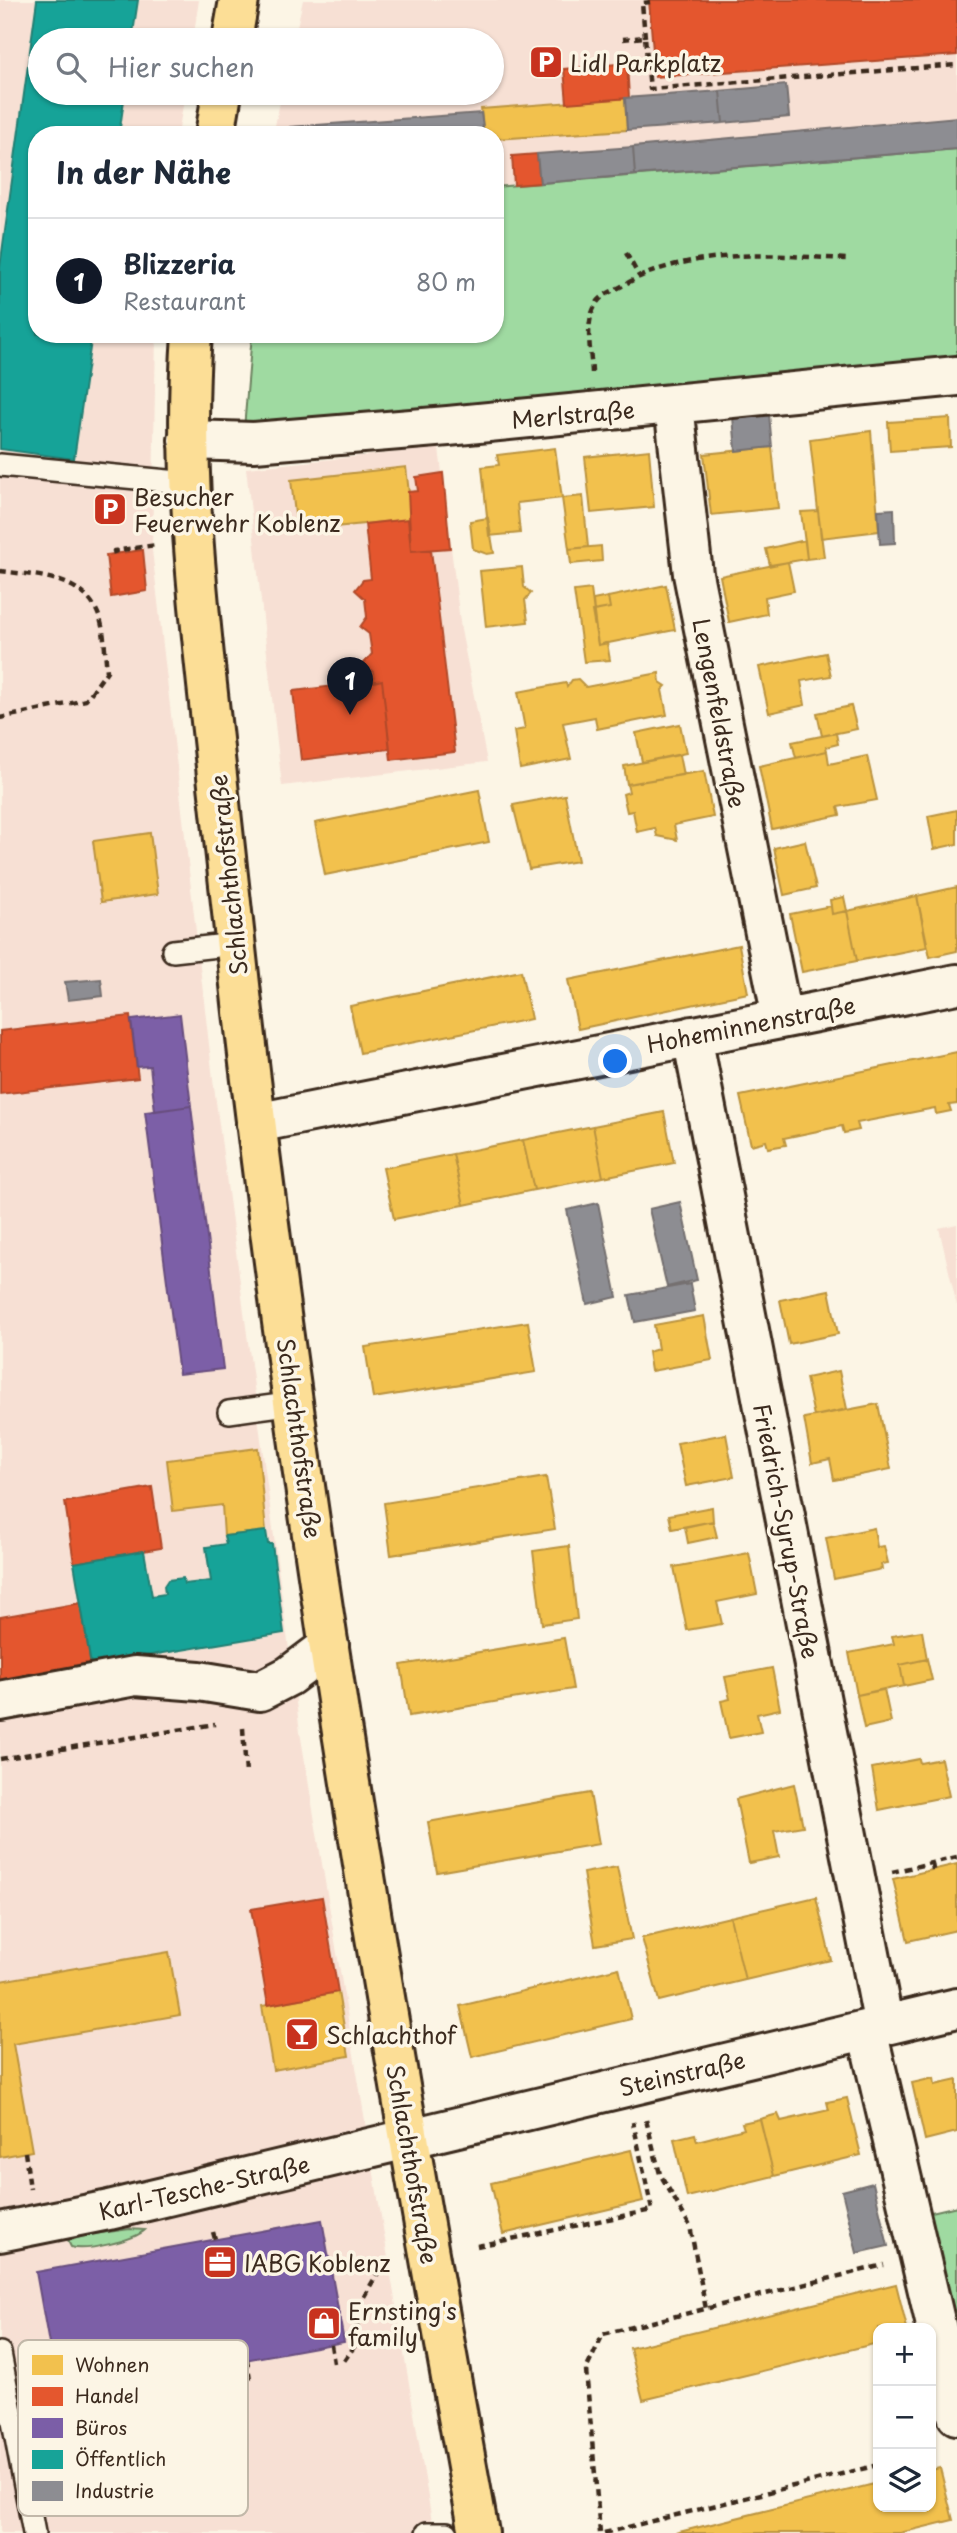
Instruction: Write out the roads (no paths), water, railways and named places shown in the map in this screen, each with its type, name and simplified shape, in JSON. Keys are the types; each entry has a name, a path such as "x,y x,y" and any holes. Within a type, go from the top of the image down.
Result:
{"main road":[{"path":"234,28 239,0"},
{"path":"216,126 220,105"},
{"name":"Schlachthofstraße","path":"192,343 189,483 201,634 256,1123 329,1646 408,2137 479,2533"}],"street":[{"name":"Merlstraße","path":"188,440 254,442 674,405 957,376"},
{"name":"Lengenfeldstraße","path":"674,405 692,574 782,1018"},
{"name":"Hoheminnenstraße","path":"256,1123 957,984"},
{"name":"Friedrich-Syrup-Straße","path":"692,1036 875,2028 920,2257 957,2415"},
{"path":"0,1701 135,1676 199,1681 260,1691 289,1676 329,1646"},
{"name":"Steinstraße","path":"408,2137 957,2008"},
{"name":"Karl-Tesche-Straße","path":"0,2232 134,2204 408,2137"}],"lane":[{"path":"0,465 115,483 189,483"},
{"path":"173,951 235,944"},
{"path":"229,1412 295,1403"},
{"path":"0,2353 18,2448"},
{"path":"427,2533 447,2533"}],"place":[{"name":"Lidl Parkplatz","path":"546,62"},
{"name":"Besucher Feuerwehr Koblenz","path":"110,509"},
{"name":"Blizzeria","path":"350,715"},
{"name":"Schlachthof","path":"302,2034"},
{"name":"IABG Koblenz","path":"220,2262"},
{"name":"Ernsting's family","path":"324,2323"}]}
